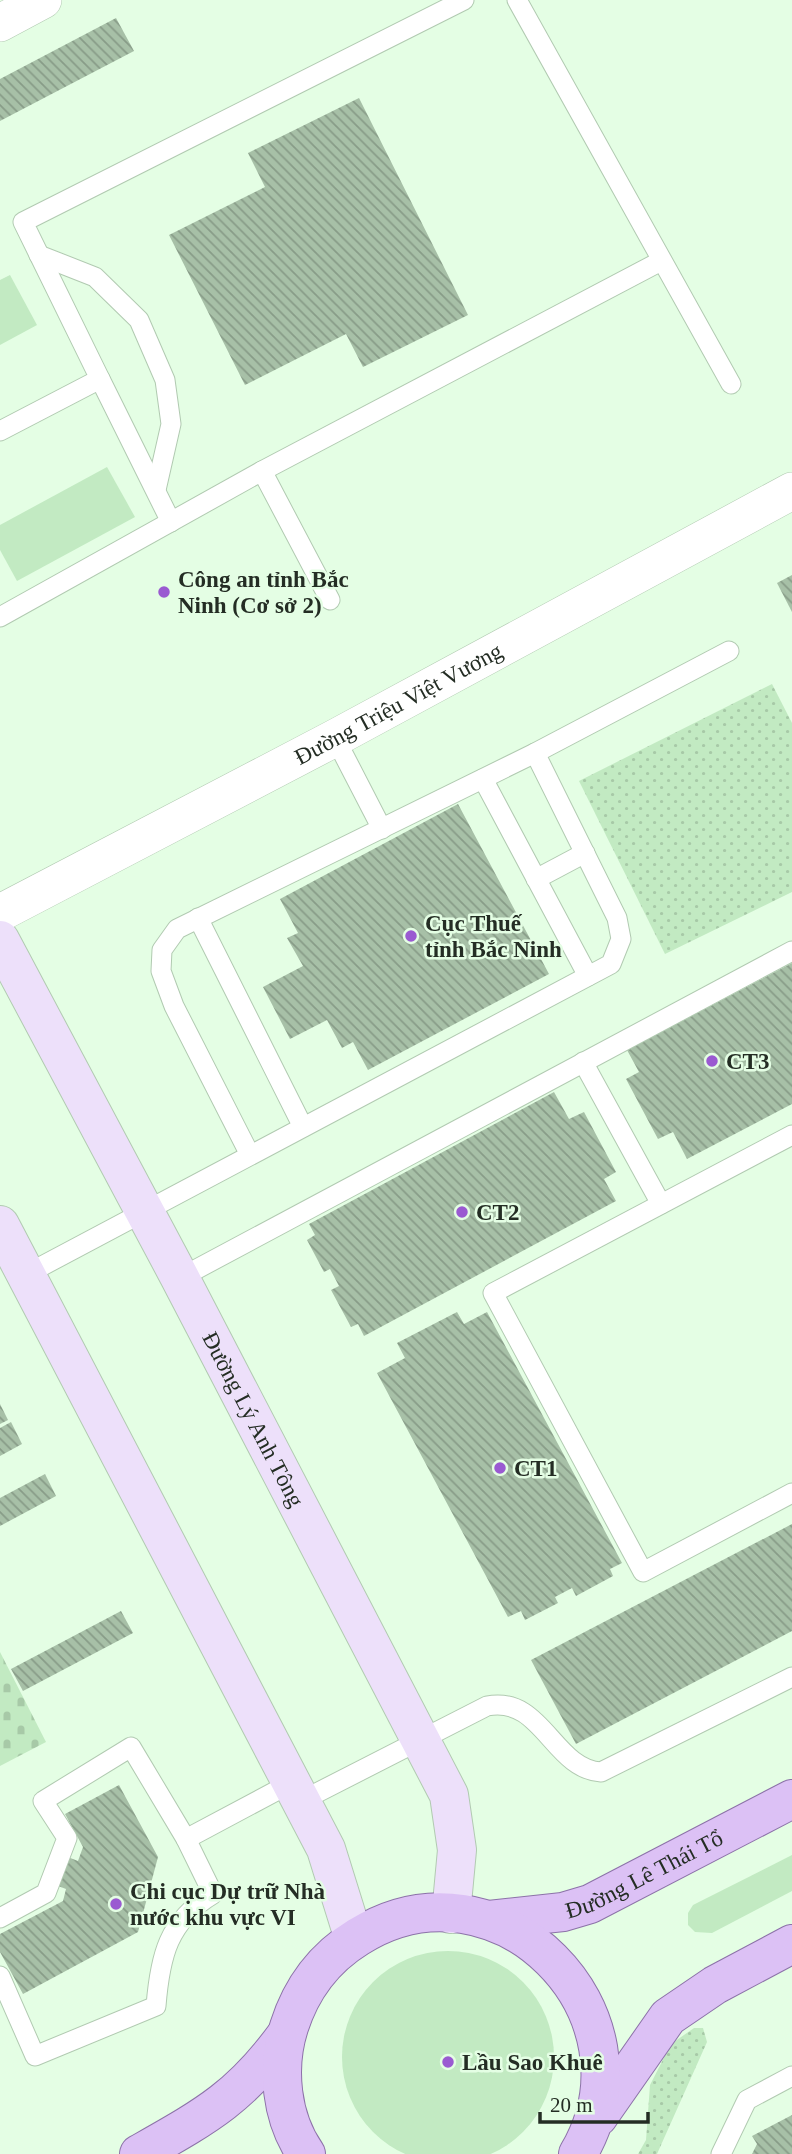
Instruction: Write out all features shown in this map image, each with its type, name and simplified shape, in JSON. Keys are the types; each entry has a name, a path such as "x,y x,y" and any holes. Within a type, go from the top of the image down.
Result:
{"main road":[{"name":"Đường Lý Anh Tông","path":"0,940 180,1278 422,1740 450,1799 457,1863 451,1914"},
{"path":"0,1225 331,1861 354,1939"},
{"name":"Đường Lê Thái Tổ","path":"488,1920 563,1912 590,1903 792,1799"},
{"path":"306,2154 286,2105 282,2058 293,2014 315,1975 354,1939 404,1917 451,1914 488,1920 534,1943 571,1979 584,2001 594,2025 601,2076 584,2141"},
{"path":"584,2141 649,2040 668,2017 715,1985 792,1944"},
{"path":"139,2154 224,2104 263,2067 286,2035"}],"street":[{"path":"0,23 43,0"},
{"name":"Đường Triệu Việt Vương","path":"0,913 335,738 792,491"}],"lane":[{"path":"171,522 23,222 464,0"},
{"path":"517,0 731,384"},
{"path":"39,255 96,277 139,320 165,380 171,424 156,490"},
{"path":"0,617 262,471 661,261"},
{"path":"0,431 100,379"},
{"path":"262,471 330,600"},
{"path":"250,1155 174,1006 161,971 162,950 177,929 535,753 729,651"},
{"path":"335,738 382,829"},
{"path":"27,1274 611,964 621,939 617,918 535,753"},
{"path":"483,779 588,976"},
{"path":"536,879 585,853"},
{"path":"198,918 303,1127"},
{"path":"180,1278 792,951"},
{"path":"583,1062 661,1204"},
{"path":"792,1135 493,1293 643,1572 792,1493"},
{"path":"186,1839 422,1740 487,1706 510,1705 524,1711 582,1768 601,1772 792,1677"},
{"path":"0,1918 46,1893 67,1838 43,1801 131,1747 186,1839 213,1894 191,1907 170,1936 163,1956 156,2006 35,2056 0,1976"},
{"path":"721,2154 747,2099 792,2076"}],"green space":[{"path":"10,275 37,325 0,345 0,280"},
{"path":"107,467 135,517 17,581 0,550 0,525"},
{"path":"772,684 792,723 792,892 665,954 579,781"},
{"path":"0,1652 46,1742 0,1766"},
{"path":"792,1855 792,1891 712,1933 695,1932 688,1925 688,1913 693,1905"},
{"path":"448,1951 469,1953 488,1959 523,1982 546,2017 552,2036 552,2078 546,2097 523,2132 488,2155 469,2161 448,2163 427,2161 408,2155 373,2132 350,2097 344,2078 342,2057 344,2036 350,2017 373,1982 408,1959 427,1953"},
{"path":"694,2028 703,2028 707,2042 657,2154 638,2154 646,2140 650,2085 671,2044"}],"building":[{"path":"116,18 134,51 0,121 0,79"},
{"path":"359,98 468,315 363,367 346,334 245,385 169,235 265,187 248,153"},
{"path":"792,575 792,612 777,583"},
{"name":"Cục Thuế tỉnh Bắc Ninh","path":"458,804 549,974 368,1070 353,1042 342,1048 327,1020 290,1039 263,987 303,966 287,938 298,933 280,899"},
{"name":"CT3","path":"792,963 792,1104 687,1159 673,1132 658,1139 626,1079 639,1072 627,1050"},
{"name":"CT2","path":"554,1092 569,1119 584,1112 616,1172 604,1179 616,1201 364,1336 358,1324 351,1327 331,1290 339,1286 330,1269 324,1272 307,1240 315,1235 309,1224"},
{"name":"CT1","path":"457,1312 464,1324 487,1312 622,1563 610,1569 613,1576 576,1596 572,1588 555,1597 558,1603 525,1620 521,1611 508,1617 377,1373 405,1358 397,1343"},
{"path":"0,1404 8,1420 0,1424"},
{"path":"11,1422 22,1444 0,1456 0,1428"},
{"path":"45,1474 56,1496 0,1526 0,1498"},
{"path":"792,1524 792,1631 576,1744 531,1660"},
{"path":"121,1611 133,1633 23,1691 11,1669"},
{"path":"119,1785 158,1857 138,1932 23,1994 0,1952 0,1934 63,1901 66,1889 53,1884 65,1856 78,1861 83,1847 65,1814"},
{"path":"792,2115 792,2154 752,2154 757,2144 752,2136"}],"place":[{"name":"Công an tỉnh Bắc Ninh (Cơ sở 2)","path":"164,592"},
{"name":"Cục Thuế tỉnh Bắc Ninh","path":"411,936"},
{"name":"CT3","path":"712,1061"},
{"name":"CT2","path":"462,1212"},
{"name":"CT1","path":"500,1468"},
{"name":"Chi cục Dự trữ Nhà nước khu vực VI","path":"116,1904"},
{"name":"Lầu Sao Khuê","path":"448,2062"}]}
